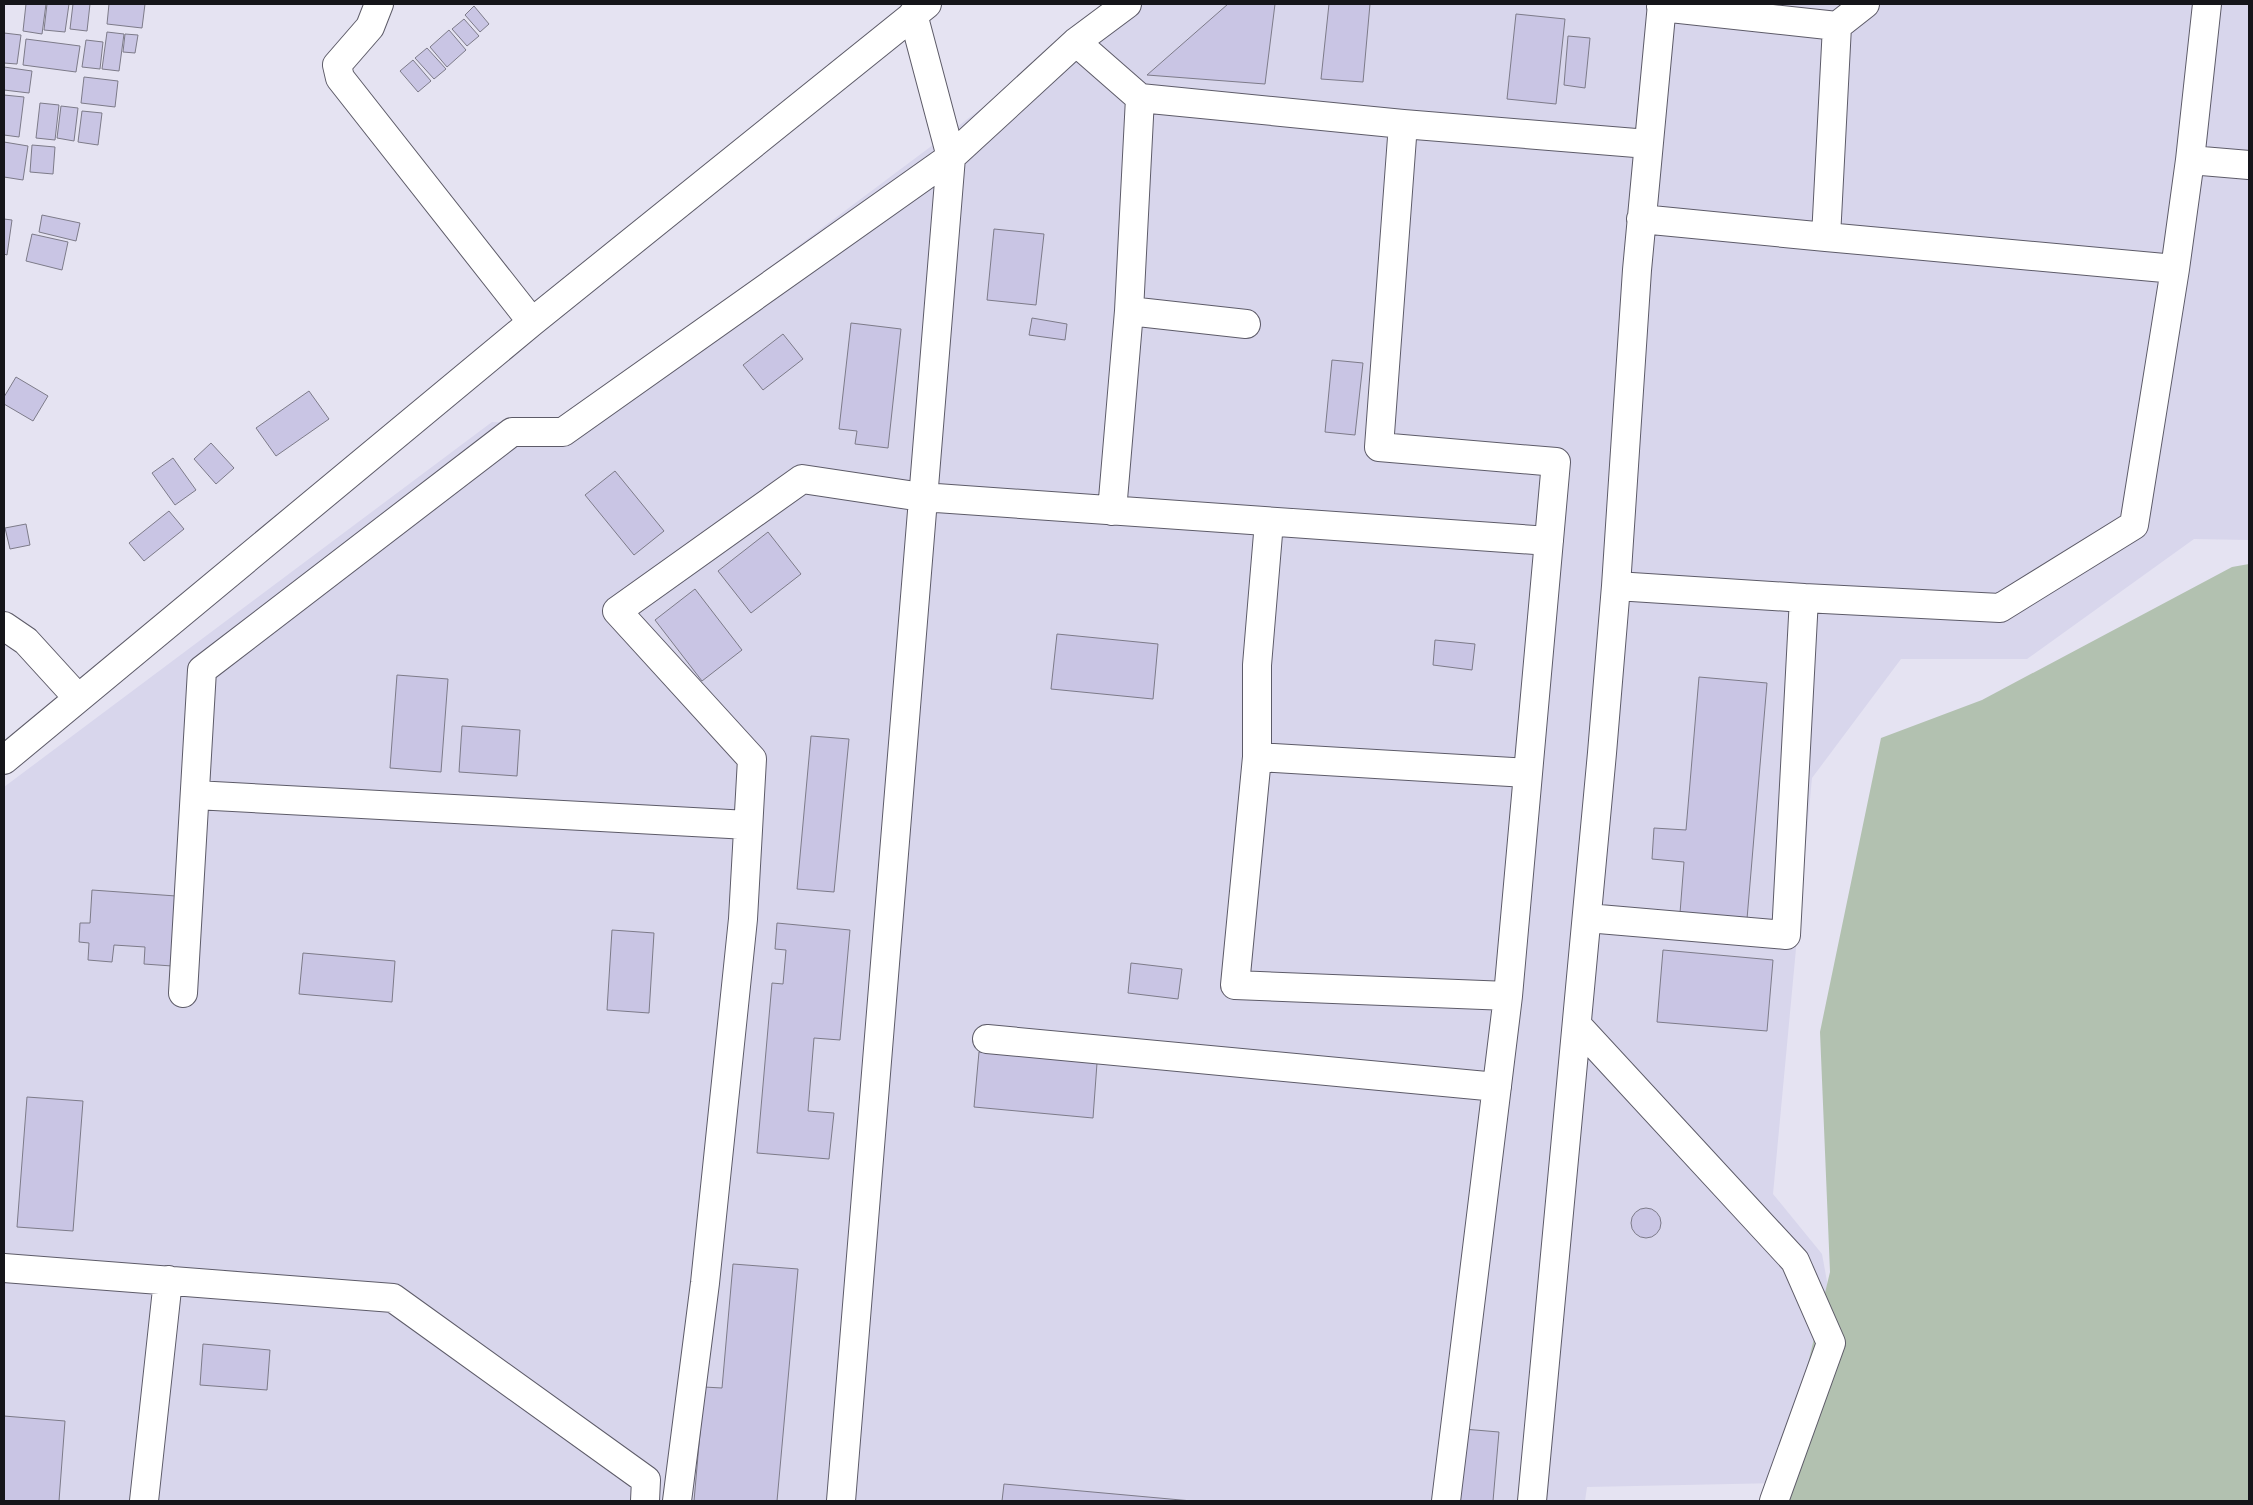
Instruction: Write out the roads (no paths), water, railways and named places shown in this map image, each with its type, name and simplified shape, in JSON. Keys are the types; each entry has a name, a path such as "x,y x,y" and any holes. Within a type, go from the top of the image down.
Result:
{"street":[{"path":"379,4 370,28 337,65 340,78 532,322"},
{"path":"182,993 202,670 512,432 563,432 951,157 1076,42 1128,4"},
{"path":"1532,1501 1616,586 1642,219 1662,5 1837,26 1865,4"},
{"path":"1616,586 2000,608 2134,525 2175,268 2190,160 2207,4"},
{"path":"4,760 532,322 920,9 951,157 841,1501"},
{"path":"1826,237 1837,26"},
{"path":"1076,42 1140,98 1403,124 1648,144"},
{"path":"1112,510 1128,311 1140,98"},
{"path":"1403,124 1379,447 1556,462 1508,996 1446,1501"},
{"path":"2190,160 2249,165"},
{"path":"1642,219 2175,268"},
{"path":"1128,311 1246,324"},
{"path":"677,1501 705,1283 743,918 752,759 617,611 802,479 922,497 1549,541"},
{"path":"1269,522 1257,665 1257,757 1235,985 1508,996"},
{"path":"1587,918 1786,935 1804,598"},
{"path":"4,626 26,641 78,698"},
{"path":"1257,757 1528,773"},
{"path":"194,796 748,825"},
{"path":"1577,1025 1795,1260 1831,1343 1774,1501"},
{"path":"987,1039 1497,1087"},
{"path":"4,1268 393,1298 646,1480 645,1501"},
{"path":"144,1501 168,1280"}]}
